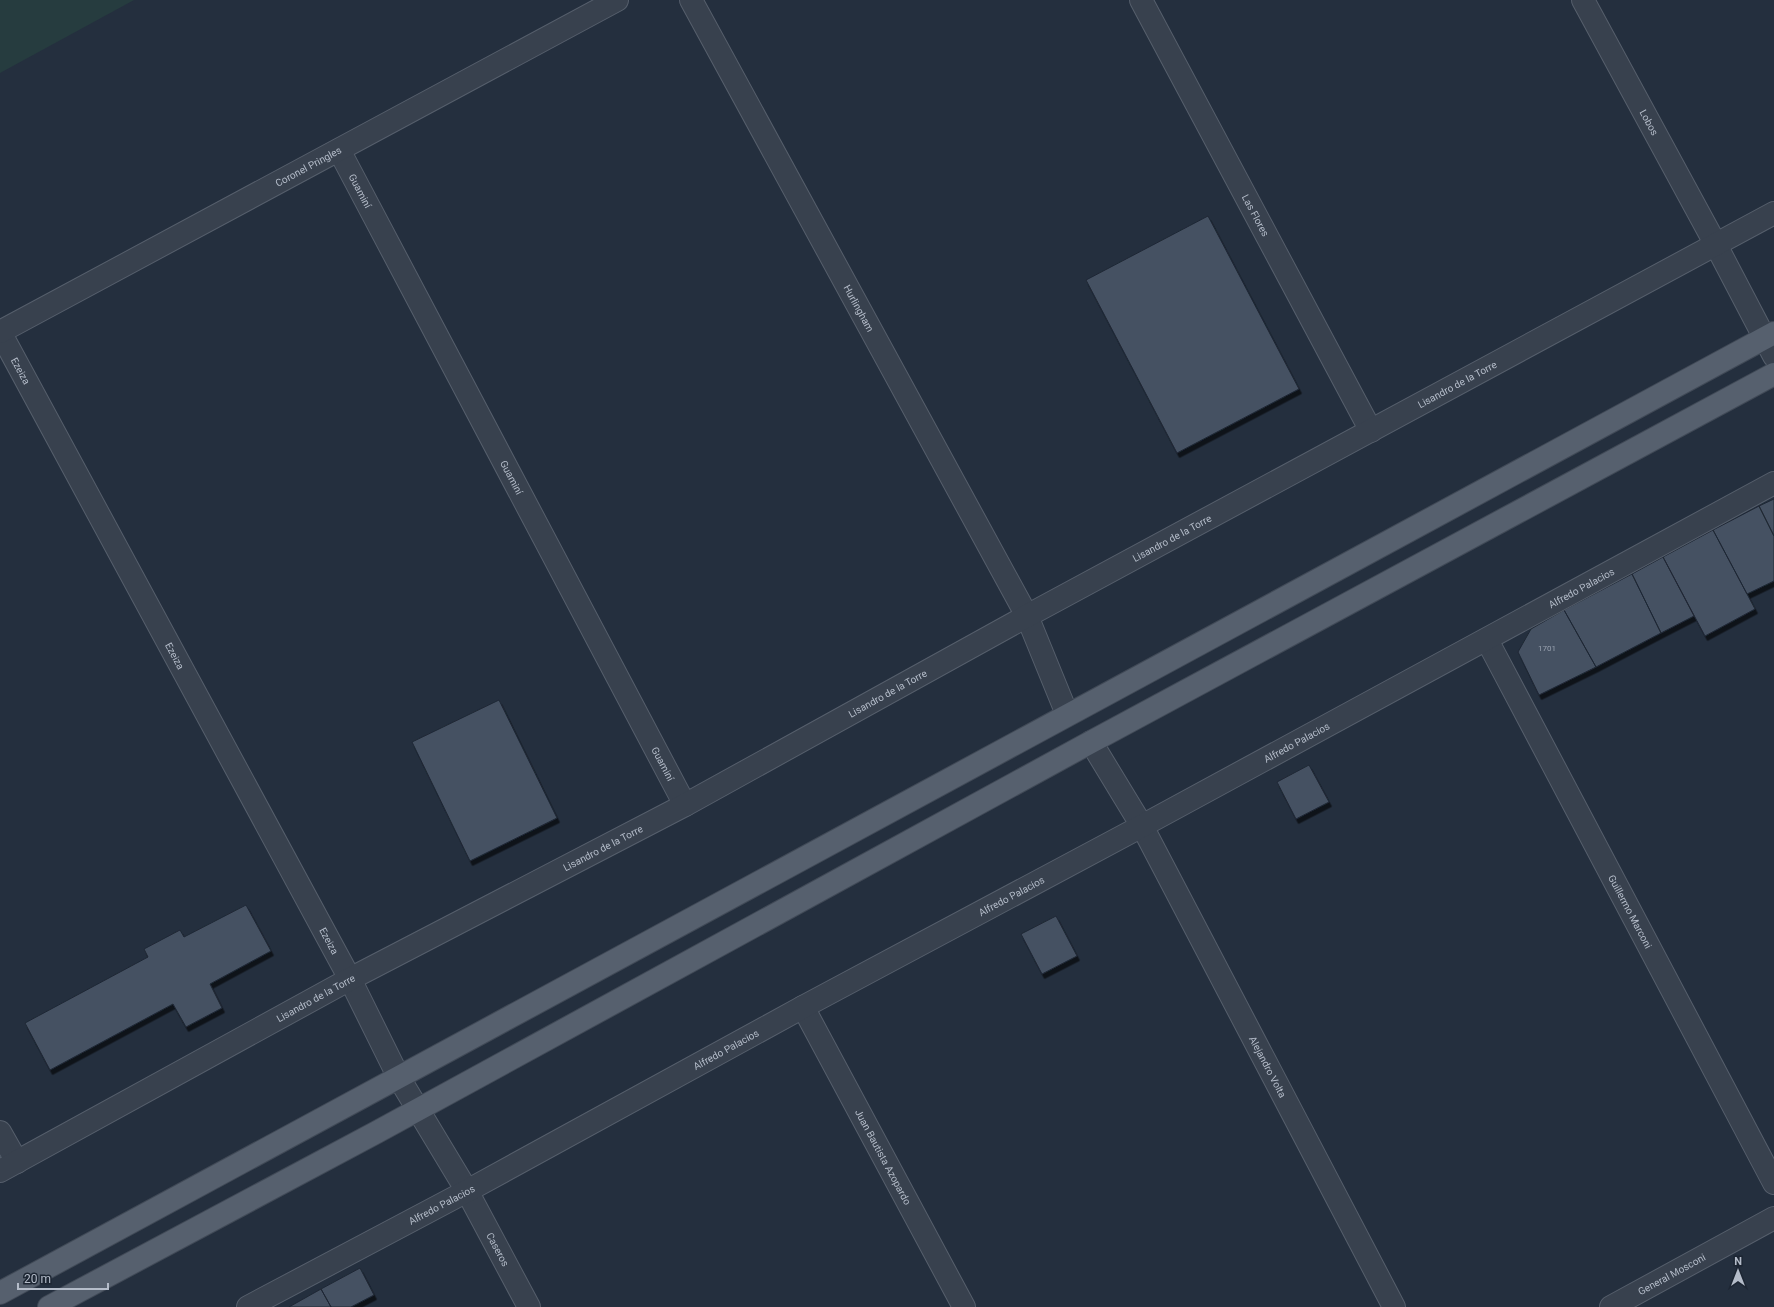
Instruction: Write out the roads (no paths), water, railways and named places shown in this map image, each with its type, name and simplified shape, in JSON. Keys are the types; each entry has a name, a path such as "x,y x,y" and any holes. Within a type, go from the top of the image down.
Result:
{"main road":[{"path":"0,1293 399,1078 1067,714 1770,342"},
{"path":"50,1307 1091,742 1774,374"}],"street":[{"name":"Coronel Pringles","path":"0,332 617,0"},
{"name":"Hurlingham","path":"691,0 1027,616 1067,714"},
{"name":"Las Flores","path":"1141,0 1371,431"},
{"name":"Lobos","path":"1583,0 1770,342"},
{"name":"Guaminí","path":"339,150 685,805"},
{"name":"Lisandro de la Torre","path":"8,1167 350,979 685,805 1027,616 1774,214"},
{"name":"Ezeiza","path":"0,332 350,979 399,1078"},
{"name":"Alfredo Palacios","path":"248,1307 467,1191 803,1007 1487,640 1774,483"},
{"name":"Guillermo Marconi","path":"1487,640 1774,1183"},
{"name":"Alejandro Volta","path":"1091,742 1142,826 1394,1307"},
{"name":"Juan Bautista Azopardo","path":"803,1007 964,1307"},
{"name":"Caseros","path":"399,1078 419,1108 467,1191 529,1307"},
{"path":"0,1132 8,1167"},
{"name":"General Mosconi","path":"1611,1307 1774,1218"}]}
